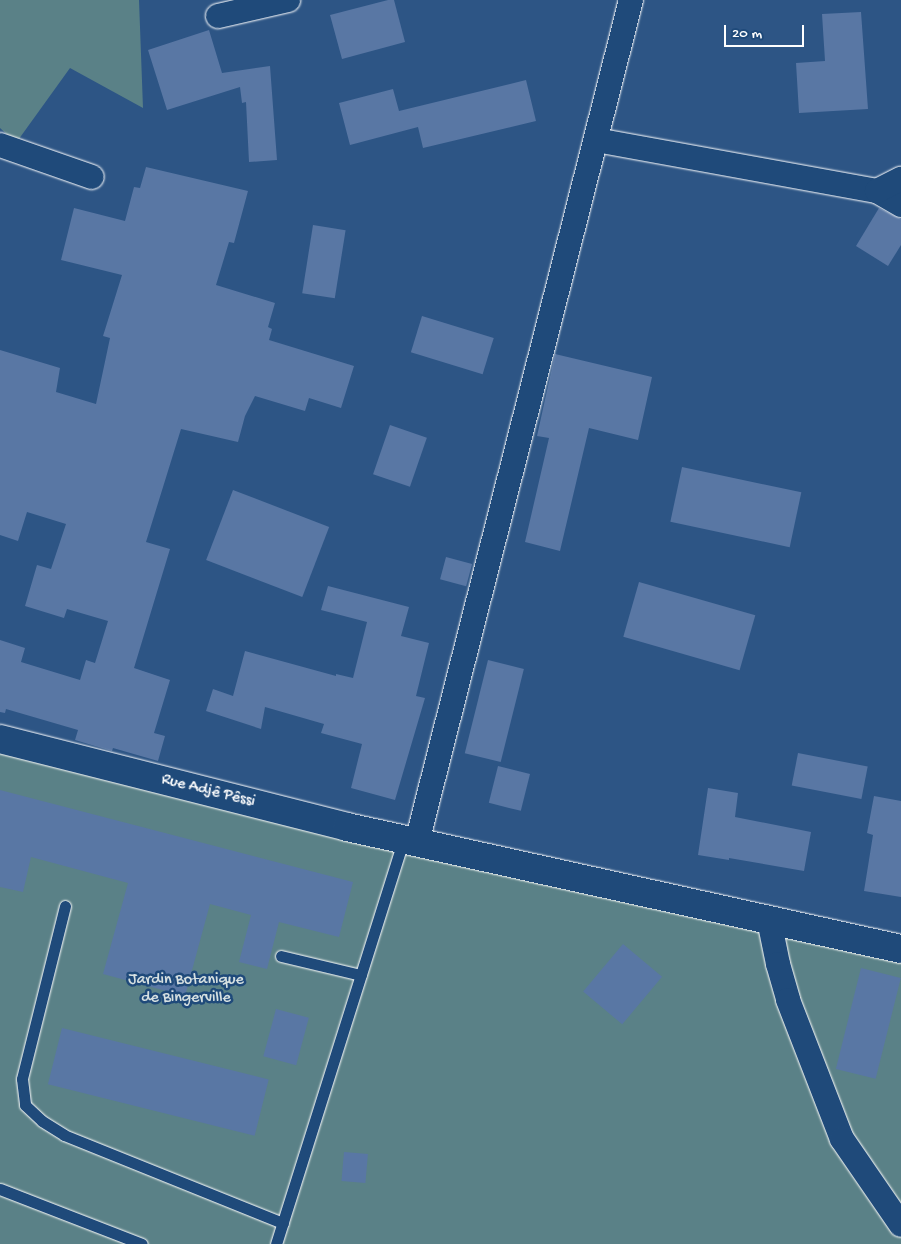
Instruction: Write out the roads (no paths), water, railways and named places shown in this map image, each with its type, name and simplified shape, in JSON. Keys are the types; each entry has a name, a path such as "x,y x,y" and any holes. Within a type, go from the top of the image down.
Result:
{"street":[{"path":"218,16 288,0"},
{"path":"410,841 596,140 631,0"},
{"path":"596,140 876,191 901,205"},
{"path":"0,145 92,177"},
{"path":"876,191 901,179"},
{"name":"Rue Adjê Pêssi","path":"0,739 410,841 901,949"},
{"path":"769,920 788,1000 842,1139 901,1225"}],"lane":[{"path":"276,1244 361,976 410,841"},
{"path":"65,906 22,1079 25,1105 42,1121 64,1135 283,1223"},
{"path":"281,956 361,976"},
{"path":"0,1189 142,1244"}],"park label":[{"name":"Jardin Botanique de Bingerville","path":"186,990"}]}
